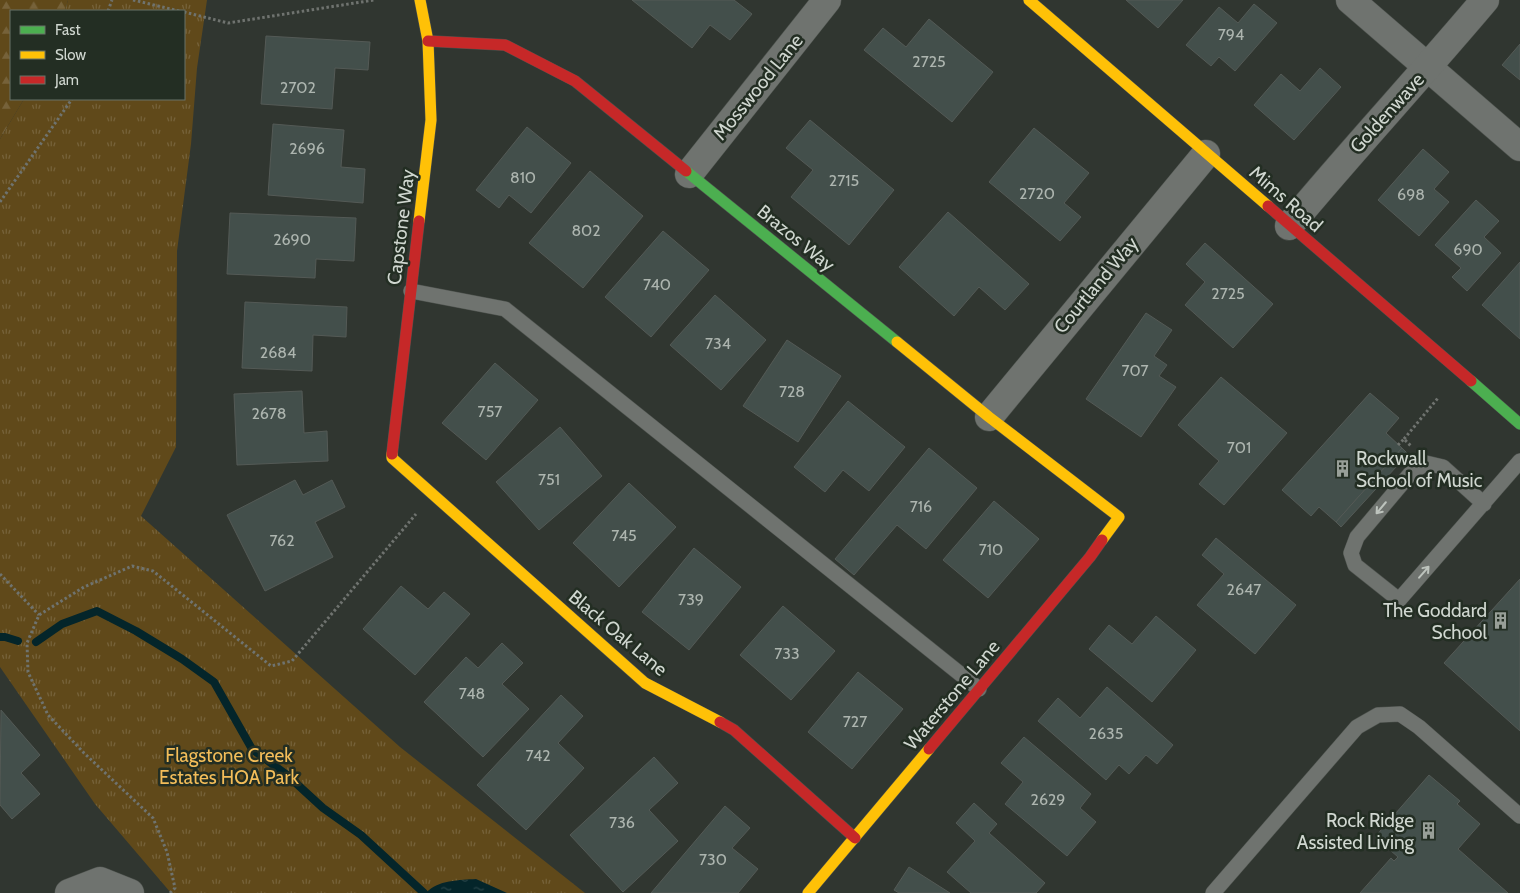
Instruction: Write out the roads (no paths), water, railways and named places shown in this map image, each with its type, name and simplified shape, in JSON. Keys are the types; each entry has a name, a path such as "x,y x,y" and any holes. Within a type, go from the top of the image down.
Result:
{"street":[{"name":"Capstone Way","path":"392,458 431,120 428,41 420,0"},
{"name":"Mosswood Lane","path":"689,174 827,0"},
{"name":"Mims Road","path":"1029,0 1520,424"},
{"path":"1350,0 1520,148"},
{"name":"Goldenwave","path":"1289,226 1323,185 1428,68 1484,0"},
{"name":"Brazos Way","path":"428,41 505,45 575,81 989,417 1119,517"},
{"name":"Courtland Way","path":"989,417 1206,154"},
{"name":"Black Oak Lane","path":"392,458 645,683 734,730 855,838"},
{"name":"Waterstone Lane","path":"808,893 1090,557 1119,517"},
{"path":"69,893 100,881 130,893"}],"lane":[{"path":"411,291 504,310 979,689"},
{"path":"1484,504 1443,467 1426,463 1413,470 1357,537 1351,553 1355,565 1398,600 1484,504 1520,461"},
{"path":"1213,893 1357,727 1378,715 1400,714 1420,727 1520,816"}],"water":[{"path":"476,879 507,893 426,893 442,883"}],"waterway":[{"path":"36,642 62,624 97,611 136,631 182,659 214,682 252,749 287,775 323,808 361,835 424,893"},
{"path":"0,637 18,641"}],"place":[{"name":"Rockwall School of Music","path":"1342,469"},
{"name":"The Goddard School","path":"1501,621"},
{"name":"Rock Ridge Assisted Living","path":"1428,831"}],"park label":[{"name":"Flagstone Creek Estates HOA Park","path":"229,766"}]}
